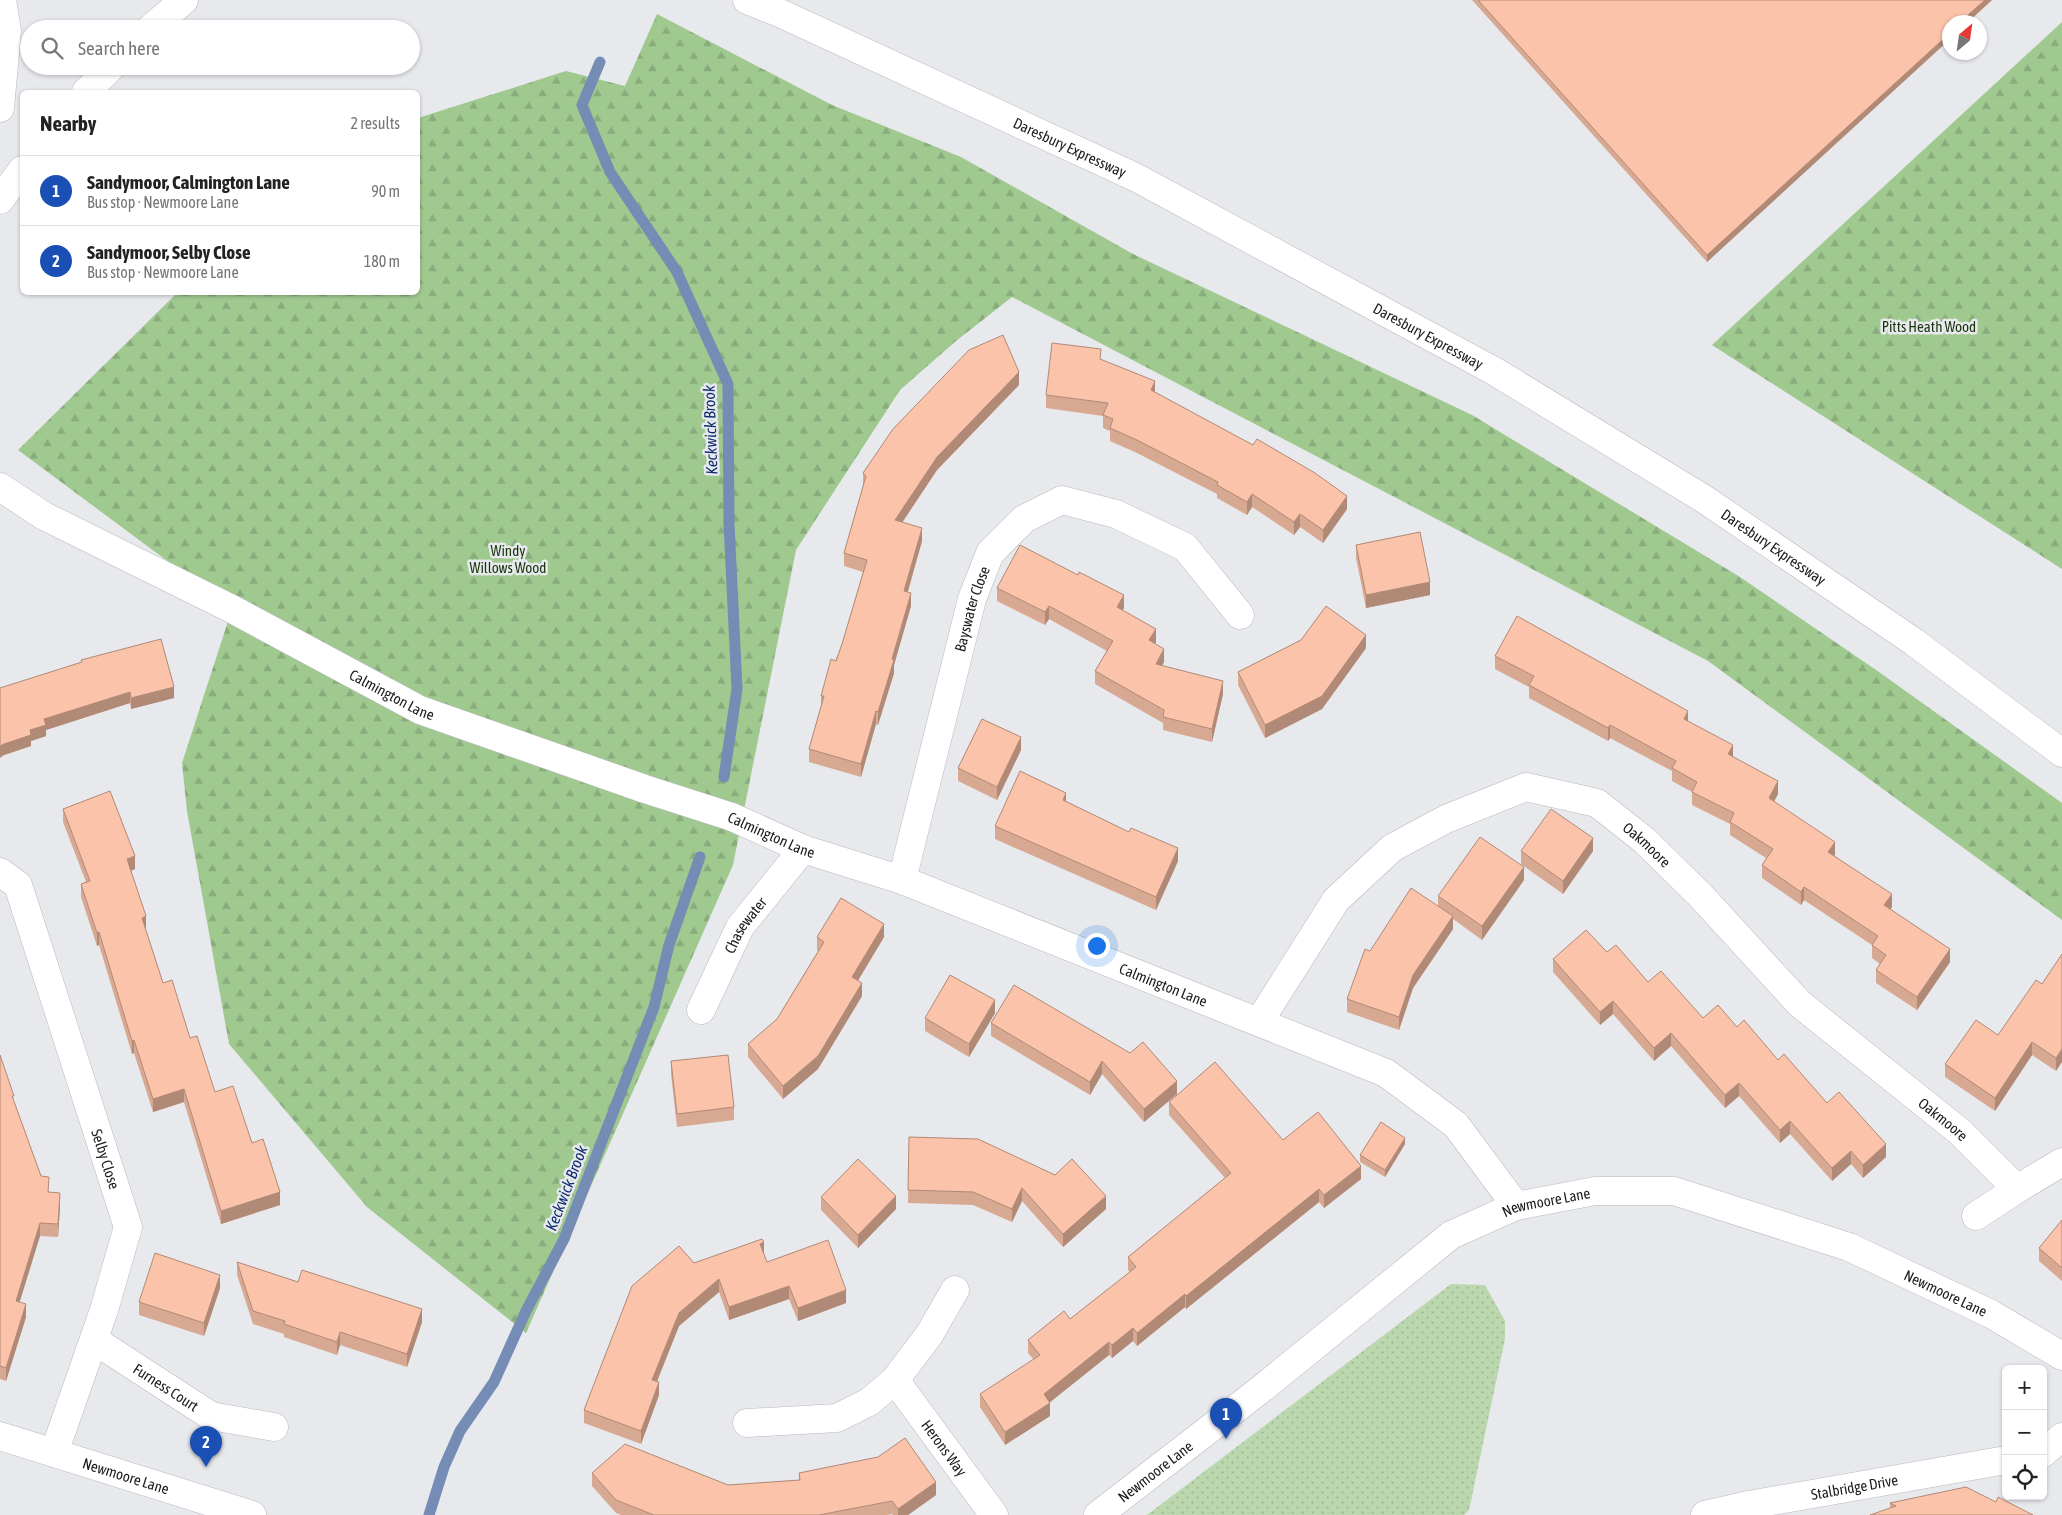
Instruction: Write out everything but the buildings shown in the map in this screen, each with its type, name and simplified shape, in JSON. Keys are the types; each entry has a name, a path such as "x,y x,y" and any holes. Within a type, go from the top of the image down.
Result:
{"street":[{"path":"0,108 7,31 2,0"},
{"path":"161,20 184,0"},
{"name":"Daresbury Expressway","path":"747,0 782,14 1137,178 1494,370 1704,499 1914,642 2062,753"},
{"path":"88,90 103,75"},
{"path":"0,200 20,173"},
{"name":"Calmington Lane","path":"0,487 44,516 232,609 420,710 645,789 732,817 803,849 902,880 1386,1073 1456,1125 1516,1206"},
{"name":"Bayswater Close","path":"902,880 972,599 990,553 1024,519 1062,500 1116,514 1185,547 1240,615"},
{"name":"Oakmoore","path":"1259,1022 1336,900 1392,848 1446,819 1526,787 1596,803 1644,840 1701,896 1800,1004 1959,1131 2017,1189"},
{"name":"Chasewater","path":"701,1010 740,928 803,849"},
{"name":"Selby Close","path":"0,872 18,885 128,1227 104,1310 54,1453"},
{"path":"1976,1216 2062,1162"},
{"name":"Newmoore Lane","path":"1098,1515 1260,1390 1451,1235 1516,1206 1595,1190 1674,1191 1849,1247 1991,1314 2062,1356"},
{"path":"747,1424 837,1418 868,1402 896,1380 929,1335 955,1290"},
{"name":"Furness Court","path":"94,1340 211,1416 274,1426"},
{"name":"Herons Way","path":"896,1380 994,1515"},
{"name":"Newmoore Lane","path":"0,1436 252,1515"},
{"path":"2047,1449 2062,1437"},
{"name":"Stalbridge Drive","path":"1708,1515 2002,1461"}],"green space":[{"name":"Windy Willows Wood","path":"657,14 832,105 961,157 1133,254 1472,415 1740,577 1879,672 2062,803 2062,920 1708,661 1012,297 956,341 900,390 796,550 733,865 526,1333 367,1207 229,1044 187,811 182,763 232,609 18,450 175,295 420,295 420,117 566,71 625,86"},
{"name":"Pitts Heath Wood","path":"2062,22 2062,569 1712,345"},
{"path":"1451,1284 1485,1285 1505,1321 1505,1339 1469,1510 1464,1515 1147,1515"}],"waterway":[{"name":"Keckwick Brook","path":"600,62 582,105 610,172 677,272 728,384 729,524 737,689 724,777"},
{"name":"Keckwick Brook","path":"429,1515 444,1467 460,1431 494,1382 526,1311 564,1239 654,1007 669,945 700,857"}],"place":[{"name":"Sandymoor, Calmington Lane","path":"1226,1439"},
{"name":"Sandymoor, Selby Close","path":"206,1467"}]}
